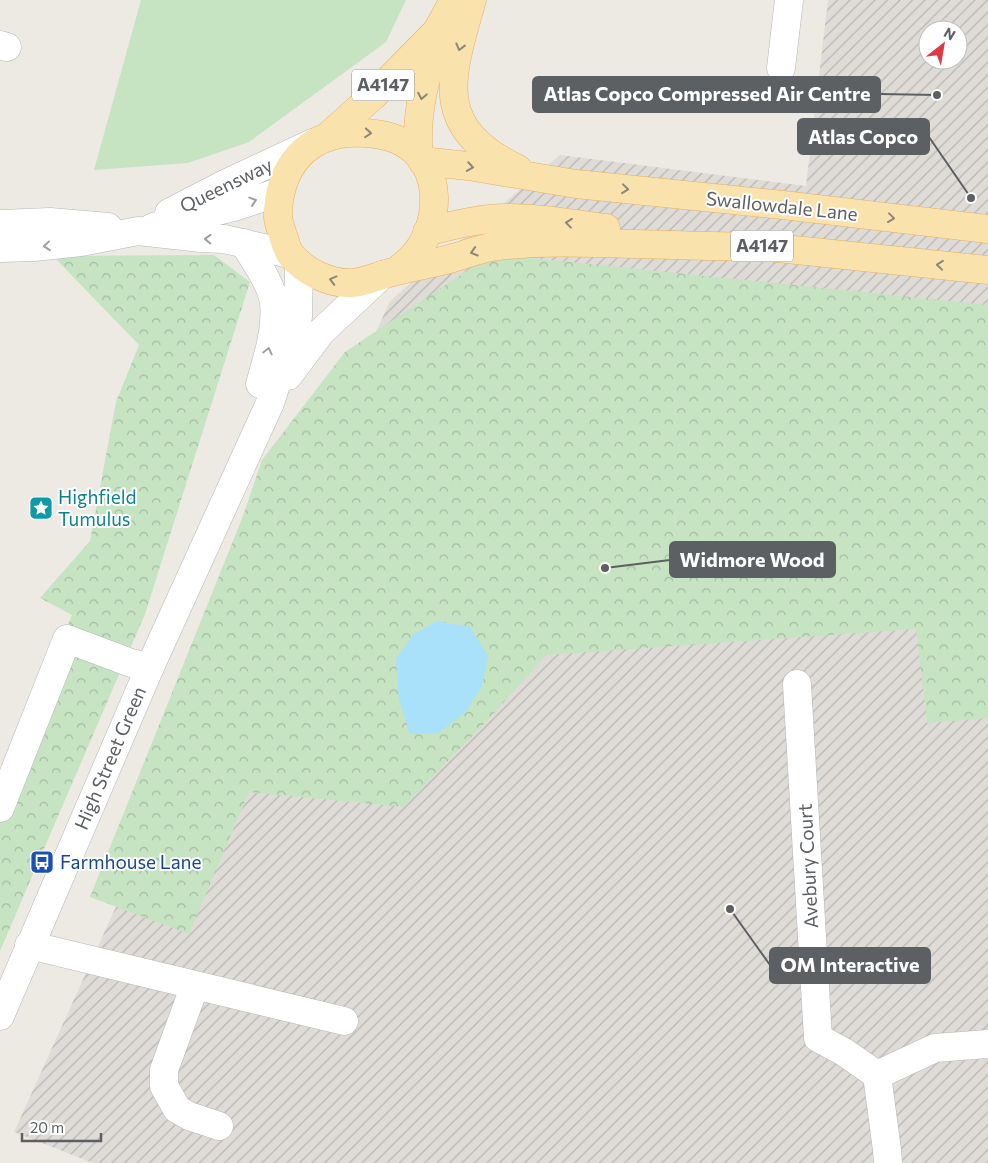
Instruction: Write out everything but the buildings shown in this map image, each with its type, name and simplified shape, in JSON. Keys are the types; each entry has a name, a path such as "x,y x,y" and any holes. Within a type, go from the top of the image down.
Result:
{"main road":[{"path":"420,158 417,128 421,99 437,31 454,0"},
{"name":"Swallowdale Lane","path":"472,0 452,88 458,115 469,133 484,149 502,162 523,172 576,184"},
{"name":"A4147","path":"321,140 375,94 437,31"},
{"path":"390,273 415,253 427,232 434,211 434,190 430,173 420,158 406,144 391,137 375,133 358,132 321,140 304,151 288,169 280,192 277,219 295,258 306,268 321,277 338,282 354,283 496,246 605,243 766,247"},
{"name":"Swallowdale Lane","path":"420,158 576,184 988,229"},
{"name":"A4147","path":"427,232 476,220 504,218 536,219 766,247 988,270"}],"street":[{"path":"781,68 789,0"},
{"name":"Queensway","path":"138,231 185,203 321,140"},
{"name":"Queensway","path":"0,248 34,247 81,242 138,231 234,207 280,192"},
{"name":"Queensway","path":"0,224 50,222 224,239 295,258"},
{"name":"High Street Green","path":"234,482 274,327 274,302 244,243"},
{"name":"High Street Green","path":"0,1016 150,667 270,403 298,317 295,258"},
{"name":"High Street Green","path":"270,403 321,332 390,273"},
{"name":"High Street Green","path":"0,808 68,639 131,663 150,667"},
{"name":"Avebury Court","path":"797,684 818,1038 844,1052 876,1075"},
{"path":"29,946 344,1021"},
{"path":"195,985 164,1070 164,1086 177,1109 188,1116 219,1126"},
{"path":"888,1163 886,1136 876,1075 935,1048 988,1044"}],"shaded area":[{"path":"828,0 988,0 988,1163 93,1163 14,1132 390,301 560,155 806,186"}],"green space":[{"path":"141,0 406,0 386,42 249,142 188,163 94,170"},
{"path":"492,254 988,305 988,718 927,723 916,629 547,655 482,726 403,807 249,792 189,934 90,897 243,516 262,460 345,352"},
{"path":"214,255 250,282 145,614 0,951 0,789 72,615 40,598 90,541 116,402 139,345 53,256"}],"water":[{"path":"437,621 470,627 488,656 482,686 465,713 438,733 410,734 399,699 396,659 413,635"}],"place":[{"name":"Atlas Copco Compressed Air Centre","path":"937,95"},
{"name":"Atlas Copco","path":"971,198"},
{"name":"Highfield Tumulus","path":"41,508"},
{"name":"Widmore Wood","path":"605,568"},
{"name":"Farmhouse Lane","path":"42,862"},
{"name":"OM Interactive","path":"730,909"}]}
